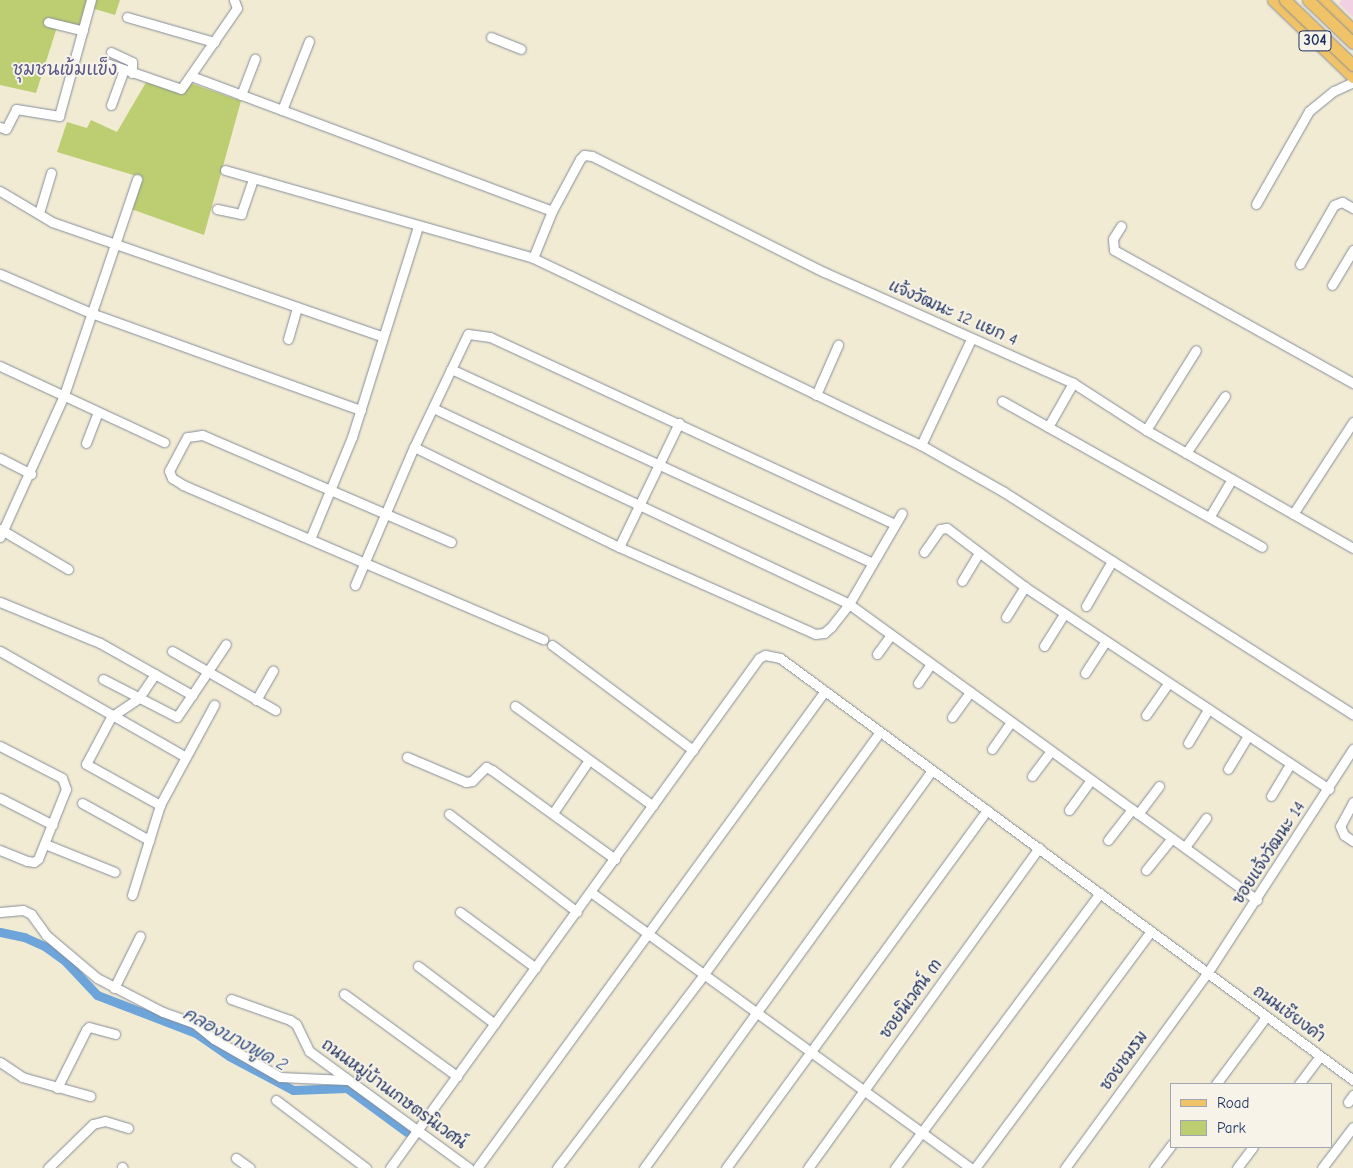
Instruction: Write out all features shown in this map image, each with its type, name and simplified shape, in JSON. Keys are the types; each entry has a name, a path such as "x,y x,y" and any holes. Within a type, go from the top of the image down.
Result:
{"main road":[{"name":"304","path":"1308,0 1353,43"},
{"name":"304","path":"1279,1 1353,77"},
{"name":"304","path":"1279,1 1353,65"},
{"name":"304","path":"1328,2 1342,20 1353,30"},
{"path":"1321,46 1319,36 1325,25 1335,18 1342,20"}],"street":[{"path":"3,128 16,109 59,116 91,0"},
{"path":"106,63 177,89 185,86 237,8 234,0"},
{"path":"127,17 214,42"},
{"path":"48,22 84,31"},
{"path":"491,36 521,49"},
{"path":"282,110 309,41"},
{"path":"111,52 132,62 111,105"},
{"path":"241,95 255,59"},
{"path":"191,76 552,210 533,258"},
{"path":"1256,204 1309,111 1334,91 1353,82"},
{"name":"แจ้งวัฒนะ 12 แยก 4","path":"552,210 580,159 584,155 592,156 824,272 1073,383 1146,430 1353,548"},
{"path":"225,170 533,258 921,445 1112,561 1353,714"},
{"path":"39,213 51,173"},
{"path":"68,570 1,532 31,474 64,396 137,179"},
{"path":"217,209 242,214 253,179"},
{"path":"0,191 52,222 382,336"},
{"path":"1300,264 1334,205 1342,202 1353,208"},
{"path":"310,539 332,488 361,410 382,336 418,226"},
{"path":"1121,226 1113,239 1114,250 1353,383"},
{"path":"1332,285 1353,250"},
{"path":"0,274 91,313 361,410"},
{"path":"288,338 297,307"},
{"path":"355,585 387,514 414,447 468,334 479,334 679,423 895,524"},
{"path":"921,445 971,339"},
{"path":"816,395 838,345"},
{"path":"1146,430 1196,350"},
{"path":"0,366 164,442"},
{"path":"450,369 873,563"},
{"path":"1048,427 1073,383"},
{"path":"1186,453 1226,396"},
{"path":"1002,401 1210,516 1262,547"},
{"path":"433,408 849,604 1257,900"},
{"path":"86,443 98,412"},
{"path":"1293,514 1353,422"},
{"path":"619,547 679,423"},
{"path":"451,542 332,488 194,434 187,437 169,470 172,478 182,485 365,561 543,639"},
{"path":"414,447 619,547 815,634 831,627 849,604 902,513"},
{"path":"0,458 31,474"},
{"path":"1210,516 1232,479"},
{"path":"924,552 944,527 1024,587 1329,789"},
{"path":"962,581 979,553"},
{"path":"1086,606 1112,561"},
{"path":"1006,616 1024,587"},
{"path":"1,604 100,643 192,695"},
{"path":"1044,646 1064,614"},
{"path":"877,654 891,635"},
{"path":"1085,673 1105,642"},
{"path":"103,678 177,717 226,644"},
{"path":"390,1168 592,893 693,750 552,645"},
{"path":"0,651 111,717 186,757"},
{"path":"172,651 207,673 275,710"},
{"name":"ถนนเชียงคำ","path":"693,750 758,658 772,655 780,658 879,733 1039,848 1353,1080"},
{"path":"918,683 931,664"},
{"path":"256,700 273,670"},
{"path":"155,674 138,698 111,717 85,767 160,805"},
{"path":"1146,715 1168,684"},
{"path":"476,1168 824,692"},
{"path":"952,717 970,692"},
{"path":"132,895 160,805 214,706"},
{"path":"515,706 653,806"},
{"path":"1188,743 1208,710"},
{"path":"992,749 1011,722"},
{"path":"557,1168 704,974 879,733"},
{"path":"1228,769 1248,736"},
{"path":"0,746 66,782 64,796 45,844 34,862 0,850"},
{"name":"ซอยแจ้งวัฒนะ 14","path":"1208,972 1257,900 1353,749"},
{"path":"1032,776 1051,751"},
{"path":"406,757 466,782 472,781 486,767 615,859"},
{"path":"553,813 589,760"},
{"path":"1270,796 1290,764"},
{"path":"644,1168 932,770"},
{"path":"1069,810 1091,780"},
{"path":"1108,840 1159,786"},
{"path":"0,798 52,826"},
{"path":"1353,802 1340,826 1344,835 1353,841"},
{"path":"82,804 149,840"},
{"path":"726,1168 987,810"},
{"path":"449,814 577,912"},
{"path":"1185,848 1206,818"},
{"path":"1146,870 1172,838"},
{"path":"45,844 115,872"},
{"name":"ซอยนิเวศน์ ๓","path":"808,1168 1039,848"},
{"path":"592,893 649,932 704,974 973,1168 1151,931"},
{"path":"895,1168 1100,893"},
{"path":"0,912 24,910 31,914 46,935 97,978 114,988 194,1023 214,1039 280,1077 346,1080"},
{"path":"460,912 536,968"},
{"path":"114,988 140,936"},
{"path":"418,966 495,1024"},
{"name":"ซอยชมรม","path":"1065,1168 1208,972"},
{"path":"344,994 457,1076"},
{"name":"ถนนหมู่บ้านเกษตรนิเวศน์","path":"231,999 280,1015 296,1024 309,1051 417,1132 469,1168"},
{"path":"1217,1083 1266,1017"},
{"path":"57,1088 89,1027 115,1034"},
{"path":"1300,1083 1320,1056"},
{"path":"0,1062 22,1077 90,1096"},
{"path":"276,1100 366,1168"},
{"path":"48,1168 93,1124 105,1121 128,1128"},
{"path":"1322,1168 1353,1127"},
{"path":"1154,1168 1170,1147"},
{"path":"1238,1168 1252,1148"},
{"path":"236,1158 250,1168"}],"shaded area":[{"path":"1341,0 1353,0 1353,17 1339,4"}],"green space":[{"path":"0,0 120,0 115,15 88,7 82,30 58,24 36,93 0,85"},
{"path":"148,79 182,94 190,83 241,101 204,235 131,209 143,178 57,152 67,122 87,128 91,120 117,132"}],"waterway":[{"name":"คลองบางพูด 2","path":"0,932 24,937 46,947 65,961 97,995 196,1033 229,1056 293,1090 347,1088 407,1132"}],"railway":[{"path":"1291,0 1353,59"}],"district":[{"name":"ชุมชนเข้มแข็ง","path":"65,70"}]}
